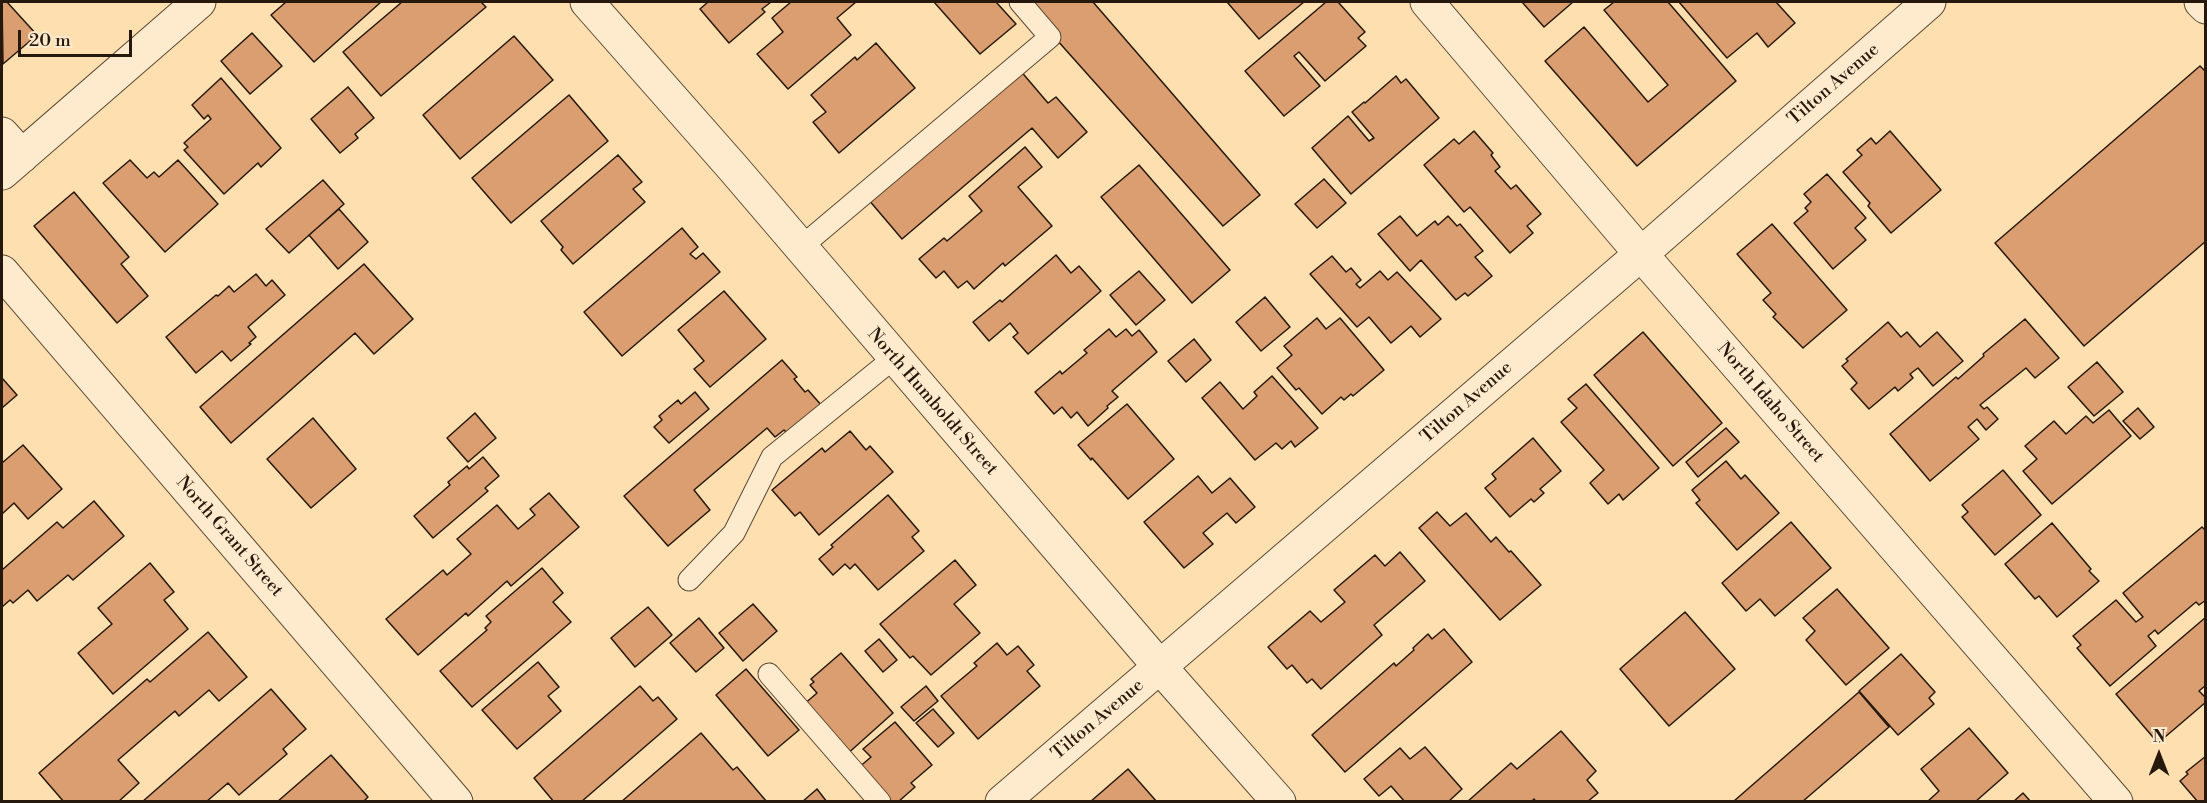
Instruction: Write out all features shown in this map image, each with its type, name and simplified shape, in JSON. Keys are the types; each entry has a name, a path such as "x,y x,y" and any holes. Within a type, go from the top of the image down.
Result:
{"street":[{"path":"8,154 199,2"},
{"name":"North Humboldt Street","path":"587,2 801,247 1160,667 1279,801"},
{"name":"North Idaho Street","path":"1427,2 1641,254 2116,801"},
{"name":"Tilton Avenue","path":"1002,801 1641,254 1929,2"},
{"path":"2201,2 2205,7"},
{"name":"North Grant Street","path":"2,272 456,801"}],"lane":[{"path":"801,247 1050,37 1020,2"},
{"path":"689,580 734,533 772,457 894,358"},
{"path":"769,674 880,801"}],"building":[{"path":"2,2 7,2 37,35 3,64"},
{"path":"286,2 381,2 314,62 271,15"},
{"path":"402,2 481,2 486,7 381,96 343,52"},
{"path":"708,2 771,2 762,9 765,12 729,43 700,9"},
{"path":"791,2 856,2 837,18 851,35 788,89 757,54 783,32 772,18"},
{"path":"934,2 996,2 1016,24 980,54"},
{"path":"1023,2 1093,2 1260,195 1223,226"},
{"path":"1227,2 1304,2 1259,39"},
{"path":"1326,2 1338,2 1365,32 1358,38 1366,46 1325,81 1299,52 1294,56 1320,86 1284,116 1245,71"},
{"path":"1522,2 1573,2 1544,27"},
{"path":"1614,2 1668,2 1736,81 1637,166 1545,61 1584,27 1648,102 1668,85 1604,10"},
{"path":"1679,2 1776,2 1795,23 1768,47 1757,33 1727,58"},
{"path":"252,33 282,66 250,94 221,61"},
{"path":"514,36 553,80 460,159 423,115"},
{"path":"876,43 915,88 839,153 813,122 826,112 811,95 855,57 857,60"},
{"path":"2200,66 2206,72 2206,241 2084,346 1995,243"},
{"path":"1019,69 1048,103 1056,97 1087,132 1058,158 1032,128 902,239 868,199"},
{"path":"1396,76 1401,83 1406,79 1439,118 1351,194 1312,148 1348,116 1369,141 1374,138 1352,112"},
{"path":"221,78 281,148 261,167 258,163 224,194 184,150 188,147 184,143 211,119 208,115 204,119 192,105"},
{"path":"348,87 374,118 355,134 358,138 340,153 311,119"},
{"path":"569,95 608,141 511,223 472,178"},
{"path":"1474,131 1493,153 1491,155 1500,167 1495,171 1511,189 1516,185 1541,214 1527,226 1533,233 1510,253 1470,207 1464,212 1424,165 1454,139 1459,144"},
{"path":"1890,131 1941,190 1891,233 1868,206 1870,203 1843,172 1862,155 1857,150 1871,138 1876,144"},
{"path":"1025,147 1042,167 1018,187 1052,226 1005,266 1003,263 974,289 967,281 958,288 944,271 936,278 919,259 944,238 947,241 982,211 969,196"},
{"path":"618,155 642,182 633,189 645,202 573,264 561,250 563,247 541,221"},
{"path":"130,160 147,178 154,172 159,177 178,160 218,204 165,252 103,183"},
{"path":"1139,165 1230,270 1192,303 1101,197"},
{"path":"1827,174 1866,218 1855,228 1866,240 1833,269 1794,223 1808,211 1805,208 1811,202 1804,194"},
{"path":"1324,179 1346,203 1317,228 1295,204"},
{"path":"323,180 344,204 289,253 266,229"},
{"path":"74,192 129,257 121,264 148,296 117,323 34,226"},
{"path":"339,209 368,242 338,269 309,235"},
{"path":"1400,216 1417,236 1435,221 1438,225 1448,216 1457,226 1460,224 1483,251 1475,257 1492,276 1468,296 1465,293 1456,300 1421,260 1410,271 1378,234"},
{"path":"1772,224 1847,310 1803,348 1773,317 1776,314 1763,300 1771,293 1737,254"},
{"path":"682,228 698,247 690,254 696,259 703,253 720,272 622,356 584,312"},
{"path":"1056,255 1071,273 1079,266 1101,291 1028,354 1013,337 1018,333 1010,323 989,341 973,322 1000,300 1002,302"},
{"path":"1332,256 1346,272 1351,268 1361,280 1356,284 1360,288 1380,271 1388,280 1397,272 1441,319 1420,337 1411,326 1391,343 1369,317 1357,327 1310,274"},
{"path":"364,264 413,319 374,354 355,333 231,443 200,407"},
{"path":"1139,271 1165,300 1136,325 1110,295"},
{"path":"256,274 266,286 272,280 285,295 248,327 256,337 249,343 251,344 231,361 222,351 196,373 166,337 216,295 218,296 229,286 234,292"},
{"path":"724,291 766,339 710,387 694,369 704,361 678,330"},
{"path":"1265,297 1290,327 1261,351 1236,322"},
{"path":"1317,318 1326,329 1340,318 1384,370 1353,396 1351,394 1344,400 1341,397 1322,414 1299,388 1296,390 1277,368 1292,355 1284,346"},
{"path":"2025,319 2059,358 2035,378 2026,368 1980,405 1984,409 1987,407 1998,419 1986,430 1977,419 1968,427 1979,439 1930,481 1890,434 1956,377 1958,379 1984,356 1983,354"},
{"path":"1888,322 1901,337 1907,332 1920,347 1937,332 1963,361 1933,386 1918,368 1910,374 1913,378 1898,391 1895,387 1869,409 1851,389 1857,383 1842,366 1848,361 1846,359"},
{"path":"1109,329 1116,337 1126,329 1132,336 1139,330 1157,352 1112,391 1118,397 1088,426 1077,412 1071,418 1062,407 1054,414 1035,392 1060,371 1062,374 1087,353 1084,350"},
{"path":"1643,332 1722,423 1673,466 1594,375"},
{"path":"1194,339 1211,360 1186,382 1168,361"},
{"path":"782,360 797,377 794,379 805,392 808,390 822,406 788,434 784,430 775,437 767,428 694,490 710,510 668,546 624,496"},
{"path":"2097,362 2123,392 2094,416 2068,387"},
{"path":"1272,376 1318,428 1295,447 1291,441 1282,449 1276,443 1255,460 1202,398 1220,382 1243,409 1257,396 1254,392"},
{"path":"2,378 17,395 2,408"},
{"path":"1586,384 1659,468 1623,500 1619,494 1608,504 1590,483 1604,470 1561,422 1577,408 1568,399"},
{"path":"695,392 709,409 669,443 654,427 662,420 659,416 678,400 681,404"},
{"path":"1127,404 1174,459 1128,499 1078,445"},
{"path":"2138,408 2154,427 2140,439 2123,421"},
{"path":"2109,410 2131,436 2052,504 2023,471 2037,459 2025,446 2054,421 2066,434 2086,416 2093,423"},
{"path":"475,413 496,438 468,462 447,438"},
{"path":"313,418 356,469 311,508 267,459"},
{"path":"1726,428 1739,442 1698,477 1686,462"},
{"path":"850,431 866,450 870,446 893,472 819,535 800,512 795,516 772,490 822,448 825,452"},
{"path":"1533,438 1561,471 1540,489 1544,493 1534,502 1531,499 1510,517 1485,488 1496,479 1492,474"},
{"path":"23,445 62,489 28,519 14,503 2,514 2,463"},
{"path":"483,457 499,476 485,488 488,491 433,538 414,516 450,485 448,482 467,466 469,469"},
{"path":"1726,461 1741,479 1745,475 1779,513 1737,550 1696,503 1700,500 1692,490"},
{"path":"2003,470 2041,515 1995,555 1962,517 1968,512 1962,505"},
{"path":"1198,476 1212,493 1230,478 1255,507 1236,523 1227,513 1203,533 1213,544 1184,568 1144,522"},
{"path":"549,493 579,527 511,586 507,581 468,616 466,613 418,655 386,619 443,570 447,575 471,554 457,539 497,505 518,529 535,515 530,509"},
{"path":"888,495 919,531 912,537 924,551 878,590 855,564 850,569 845,564 833,575 819,559 833,547 831,545"},
{"path":"94,501 124,536 73,580 68,575 37,601 28,590 13,603 10,600 2,607 2,570 57,522 63,528"},
{"path":"1437,512 1450,526 1466,513 1491,542 1496,537 1509,552 1511,551 1541,585 1500,620 1419,528"},
{"path":"1791,522 1831,568 1775,616 1760,599 1746,611 1722,583"},
{"path":"2052,523 2099,581 2057,617 2039,596 2035,599 2005,564"},
{"path":"2202,527 2206,531 2206,600 2199,605 2196,602 2158,634 2155,630 2148,636 2156,646 2110,686 2077,648 2081,645 2073,636 2116,600 2136,622 2143,617 2123,593"},
{"path":"1400,552 1425,581 1374,625 1382,635 1321,689 1312,679 1307,683 1292,665 1287,669 1268,647 1310,611 1321,622 1345,602 1334,590 1375,555 1385,566"},
{"path":"955,560 976,585 954,604 980,633 931,675 913,656 910,658 880,624"},
{"path":"150,563 174,592 164,600 188,629 113,694 78,653 112,624 98,608"},
{"path":"542,568 563,593 553,602 571,622 472,707 440,671 487,630 485,628 491,622 486,616"},
{"path":"1837,589 1889,648 1846,685 1806,640 1815,631 1803,618"},
{"path":"753,604 777,631 743,661 719,633"},
{"path":"648,607 672,635 635,667 611,638"},
{"path":"1685,612 1735,669 1669,726 1620,669"},
{"path":"2206,617 2206,685 2199,691 2206,698 2206,702 2158,743 2116,694"},
{"path":"699,618 724,648 696,672 670,643"},
{"path":"1444,629 1472,662 1345,772 1312,735 1394,663 1396,666 1428,634 1432,639"},
{"path":"208,632 247,677 219,701 209,690 179,716 175,711 118,760 139,783 118,802 64,802 39,773 147,679 150,682"},
{"path":"879,639 897,660 883,672 865,651"},
{"path":"997,643 1007,655 1018,646 1034,665 1027,671 1040,686 978,739 941,696 977,666 974,663"},
{"path":"841,653 893,713 845,756 802,706 817,693 810,685 814,682 811,679"},
{"path":"1901,654 1935,692 1929,698 1934,704 1898,735 1859,691"},
{"path":"538,662 559,687 548,696 561,711 517,749 482,710"},
{"path":"746,669 799,730 768,756 716,695"},
{"path":"640,686 653,701 658,697 677,719 581,802 554,802 534,778"},
{"path":"926,686 938,701 914,721 901,707"},
{"path":"271,689 306,729 283,749 287,754 239,795 228,783 206,802 142,802"},
{"path":"1859,692 1889,727 1802,802 1734,801"},
{"path":"933,709 954,733 938,747 916,723"},
{"path":"895,722 932,765 911,783 915,787 898,802 885,802 857,769 871,757 863,749"},
{"path":"1969,728 2008,773 1975,802 1927,802 1939,791 1921,769"},
{"path":"1561,731 1596,771 1587,780 1598,793 1587,802 1536,802 1534,799 1531,802 1467,802 1511,763 1517,769"},
{"path":"701,733 733,770 737,767 767,802 621,802"},
{"path":"1425,747 1462,789 1448,802 1405,802 1391,786 1379,796 1364,779 1400,748 1410,759"},
{"path":"331,755 368,797 363,802 277,802"},
{"path":"2206,756 2206,802 2198,802 2180,781 2188,774 2186,772"},
{"path":"1128,769 1157,802 1090,802"},
{"path":"817,789 827,802 802,802"},
{"path":"2023,793 2031,802 2013,802"}]}
